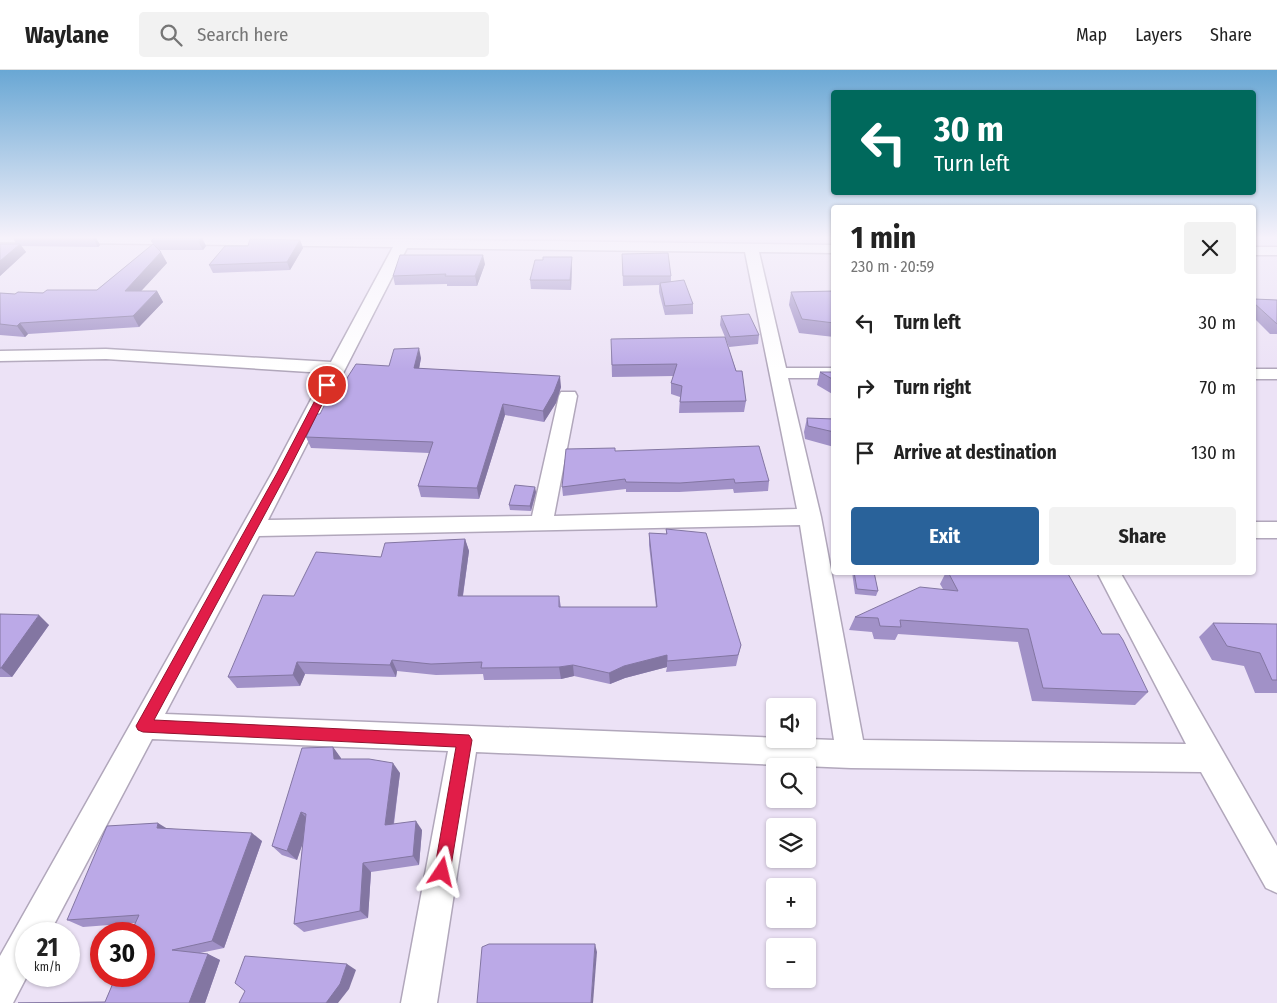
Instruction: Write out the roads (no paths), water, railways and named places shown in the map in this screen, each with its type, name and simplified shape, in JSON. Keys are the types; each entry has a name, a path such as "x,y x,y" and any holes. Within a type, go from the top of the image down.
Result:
{"street":[{"path":"37,922 252,528 382,282"},
{"path":"758,282 810,517 851,754"},
{"path":"0,356 106,354 336,368"},
{"path":"779,373 831,373"},
{"path":"1256,374 1277,374"},
{"path":"541,524 568,396"},
{"path":"252,528 541,524 810,517"},
{"path":"1256,530 1277,530"},
{"path":"1110,575 1209,758 1277,878"},
{"path":"143,726 851,754 1209,758"},
{"path":"419,1003 464,740"},
{"path":"0,992 15,964"}]}
